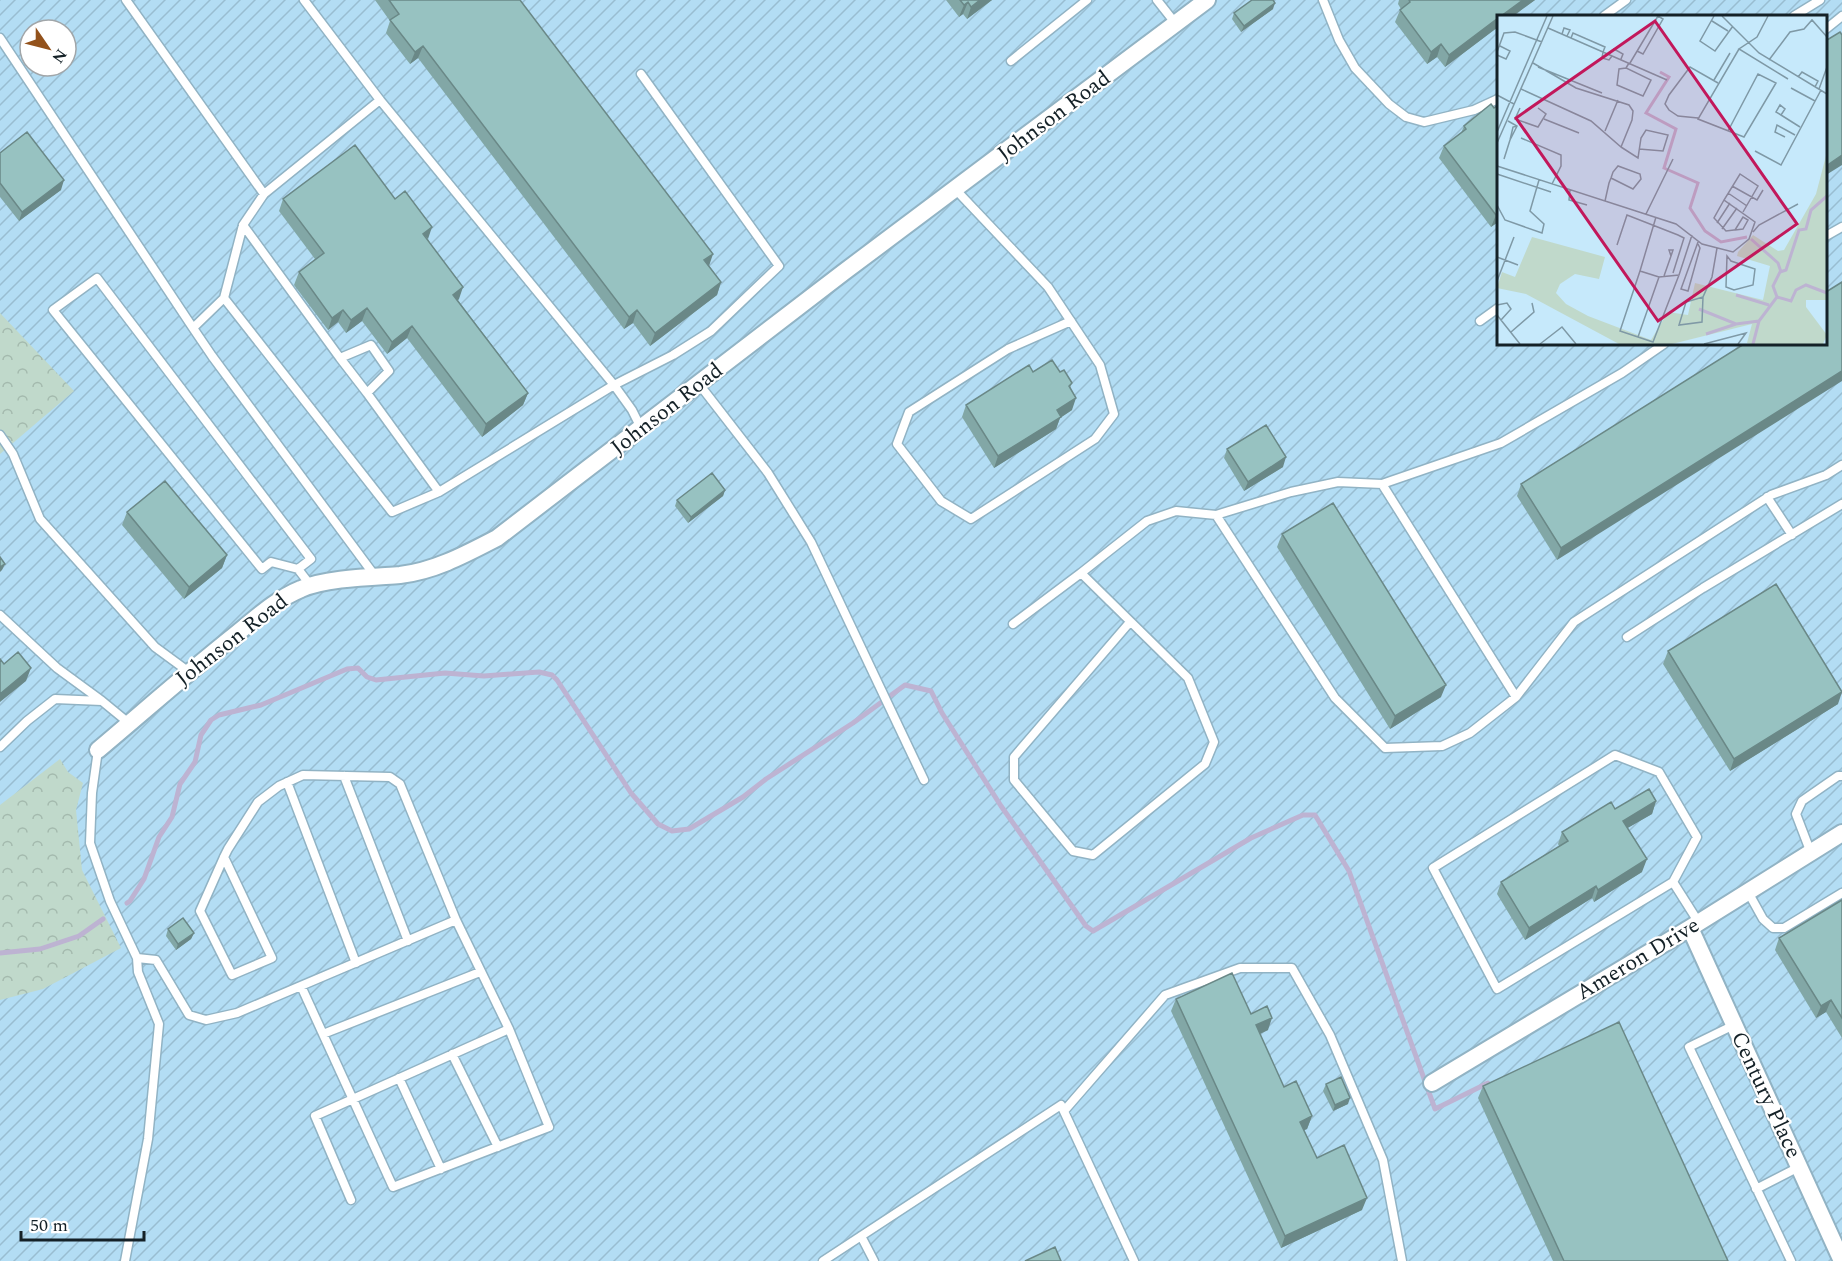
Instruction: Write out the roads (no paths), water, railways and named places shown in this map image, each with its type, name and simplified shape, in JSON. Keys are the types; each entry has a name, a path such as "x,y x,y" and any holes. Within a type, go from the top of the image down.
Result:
{"street":[{"name":"Johnson Road","path":"98,750 189,672 282,598 310,585 402,574 439,566 497,538 1207,0"},
{"name":"Ameron Drive","path":"1432,1083 1842,835"},
{"name":"Century Place","path":"1694,926 1734,1025 1842,1261"}],"lane":[{"path":"126,0 264,194"},
{"path":"304,0 380,100 614,385 632,410 641,428"},
{"path":"1011,61 1087,0"},
{"path":"1157,0 1176,24"},
{"path":"1323,0 1339,40 1354,68 1389,104 1406,117 1424,122 1474,110 1497,99"},
{"path":"1605,15 1626,0"},
{"path":"1796,15 1820,0"},
{"path":"1827,28 1842,16"},
{"path":"0,38 212,356 376,576"},
{"path":"224,298 392,512 440,492 614,385 673,355 711,331 779,266 641,74"},
{"path":"193,328 224,298 243,225 264,194 380,100"},
{"path":"956,190 1048,287 1071,321 1100,365 1114,414 1095,439 971,519 941,501 897,444 909,412 1008,349 1071,321"},
{"path":"243,225 440,492"},
{"path":"1827,235 1842,227"},
{"path":"298,569 311,559 97,278 53,310 262,569 271,562 298,569 310,585"},
{"path":"1480,321 1497,309"},
{"path":"340,358 371,345 389,371 367,393"},
{"path":"1013,624 1147,521 1176,511 1215,515 1291,492 1338,482 1382,484 1501,443 1622,373 1663,345"},
{"path":"699,384 768,473 810,542 924,780"},
{"path":"0,435 13,454 40,519 156,647 189,672"},
{"path":"1215,515 1335,698 1385,748 1442,746 1470,733 1516,697 1574,622 1767,497 1826,475 1842,465"},
{"path":"1382,484 1516,697"},
{"path":"1767,497 1792,535"},
{"path":"1627,637 1842,504"},
{"path":"1081,573 1188,678 1214,742 1205,764 1093,855 1073,851 1014,780 1014,757 1130,622"},
{"path":"0,615 57,668 130,724"},
{"path":"0,747 27,721 56,699 102,701"},
{"path":"98,750 92,793 90,843 110,901 137,958 138,972 159,1024 148,1139 126,1261"},
{"path":"1615,755 1659,772 1697,837 1673,882 1497,989 1433,868 1615,755"},
{"path":"224,857 272,958 232,975 200,910 224,857 258,802 279,786 303,775 390,777 399,784 456,920 509,1029 549,1127 393,1187 301,986"},
{"path":"344,776 408,941"},
{"path":"1811,853 1796,814 1802,801 1838,776 1842,776"},
{"path":"287,782 356,963"},
{"path":"1673,882 1694,926"},
{"path":"1748,892 1763,919 1773,928 1784,927 1842,893"},
{"path":"137,958 156,960 189,1015 206,1020 237,1013 456,920"},
{"path":"1064,1111 1165,995 1240,968 1292,968 1330,1035 1383,1160 1402,1261"},
{"path":"323,1034 480,972"},
{"path":"1734,1025 1689,1047 1791,1261"},
{"path":"351,1200 315,1116 509,1029"},
{"path":"452,1054 498,1147"},
{"path":"399,1078 441,1169"},
{"path":"823,1261 1061,1105 1134,1261"},
{"path":"1756,1189 1799,1167"},
{"path":"861,1236 874,1261"}],"waterway":[{"path":"127,903 144,879 159,837 172,817 180,784 195,762 201,735 211,720 219,715 261,705 347,669 358,668 367,677 376,680 445,673 484,676 539,672 552,675 631,793 658,824 672,831 689,829 743,797 905,685 931,691 942,713 1001,806 1086,926 1093,931 1251,838 1303,815 1315,815 1349,871 1435,1109 1488,1083"},
{"path":"0,953 40,949 79,936 103,919"}]}
